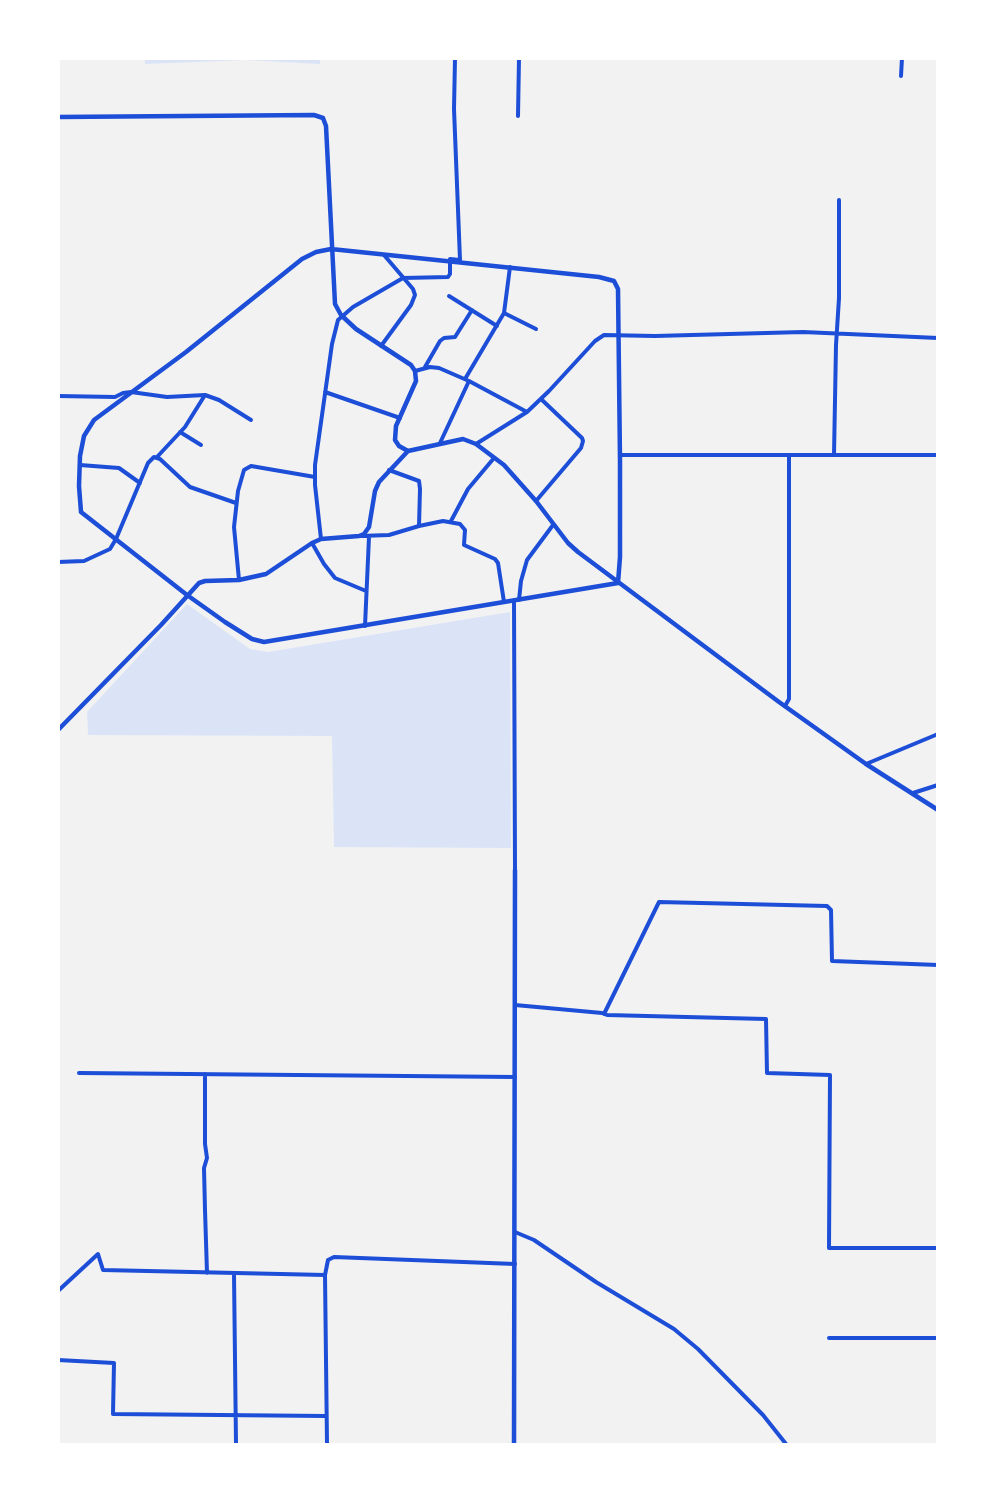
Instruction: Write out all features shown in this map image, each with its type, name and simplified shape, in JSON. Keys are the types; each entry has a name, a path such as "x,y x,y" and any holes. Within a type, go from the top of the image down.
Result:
{"street":[{"path":"450,261 450,259 460,260 454,109 455,58"},
{"path":"518,116 519,58"},
{"path":"901,76 902,58"},
{"path":"58,117 314,115 322,118 326,126 334,300 341,315 356,329 411,365 415,371 416,381 396,426 395,440 399,446 408,451"},
{"path":"834,455 839,200"},
{"path":"331,249 599,277 614,281 618,289 620,558 618,583 270,642 258,640 242,633 187,595 81,512 79,498 82,445 88,428 94,420 186,352 302,259 316,252 331,249"},
{"path":"381,346 414,299 414,292 384,255"},
{"path":"321,539 315,477 332,344 341,315 403,278 448,278 450,261"},
{"path":"440,443 467,380 504,313 510,267"},
{"path":"449,296 497,326"},
{"path":"425,368 440,341 444,338 455,337 472,310"},
{"path":"504,313 536,329"},
{"path":"476,444 526,412 599,337 604,335 838,333 938,338"},
{"path":"415,371 439,368 467,380 526,412"},
{"path":"58,396 115,397 131,392 167,397 205,395 219,400 251,420"},
{"path":"325,392 399,418"},
{"path":"58,562 92,559 110,549 148,463 180,432 194,415 205,395"},
{"path":"536,501 583,444 582,438 541,399"},
{"path":"180,432 201,445"},
{"path":"359,536 369,527 375,490 379,482 408,451 463,439 476,444 504,465 578,552 785,706 866,764 938,810"},
{"path":"620,455 938,455"},
{"path":"785,706 789,699 789,455"},
{"path":"156,457 190,487 236,503"},
{"path":"451,521 468,489 494,458"},
{"path":"80,465 119,468 140,483"},
{"path":"239,580 235,539 236,503 242,475 249,467 315,477"},
{"path":"388,470 418,481 420,489 418,526"},
{"path":"58,730 201,582 239,580 266,574 321,539 388,535 418,526 451,521 464,527 464,545 496,560 504,602"},
{"path":"514,1444 516,600 527,560 553,525"},
{"path":"365,626 369,537"},
{"path":"312,543 334,578 366,591"},
{"path":"866,764 938,734"},
{"path":"913,793 938,784"},
{"path":"604,1014 659,902 827,906 831,910 832,961 938,965"},
{"path":"516,1005 604,1014 766,1019 766,1073 830,1075 829,1248 938,1248"},
{"path":"79,1073 515,1077"},
{"path":"205,1074 207,1158 204,1168 207,1274"},
{"path":"514,1232 534,1240 596,1282 674,1329 698,1349 763,1415 786,1444"},
{"path":"58,1291 98,1254 103,1270 325,1275"},
{"path":"327,1444 325,1275 328,1260 334,1257 515,1264"},
{"path":"234,1274 236,1444"},
{"path":"829,1338 938,1338"},
{"path":"58,1360 114,1363 113,1414 326,1416"}],"shaded area":[{"path":"320,58 320,64 246,60 145,64 145,59"},
{"path":"187,604 250,649 268,652 510,612 511,848 334,847 332,736 88,735 87,712"}]}
